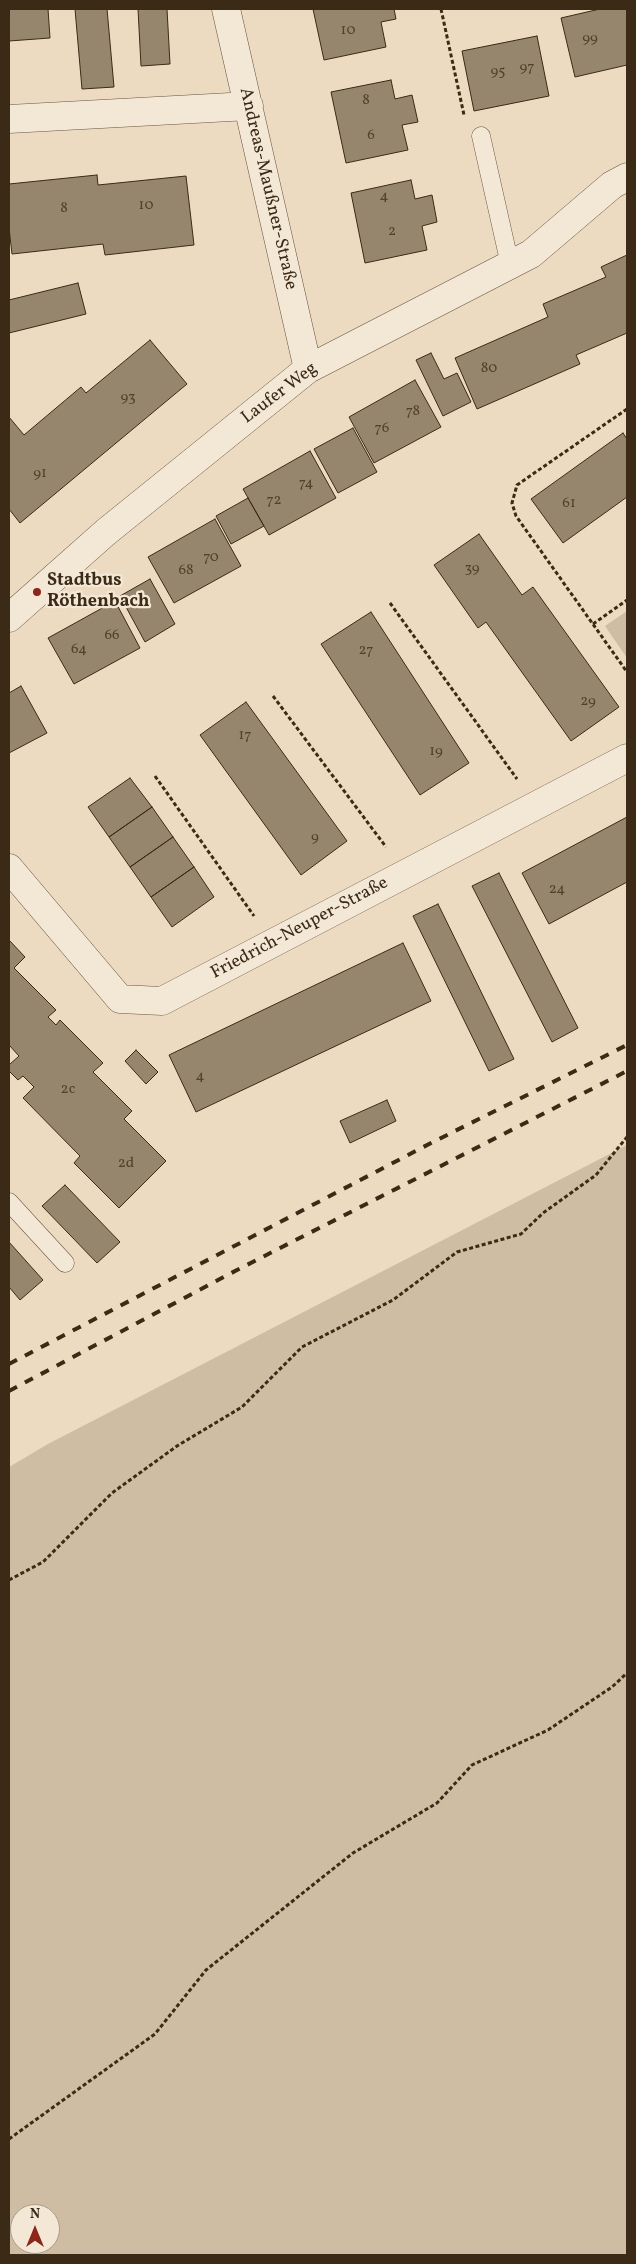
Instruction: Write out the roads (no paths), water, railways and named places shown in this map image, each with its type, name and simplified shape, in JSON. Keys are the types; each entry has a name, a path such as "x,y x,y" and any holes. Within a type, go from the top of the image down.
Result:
{"street":[{"name":"Andreas-Maußner-Straße","path":"226,9 308,369"},
{"path":"9,118 249,106"},
{"name":"Laufer Weg","path":"9,618 106,532 308,369 531,254 612,184 627,177"},
{"name":"Friedrich-Neuper-Straße","path":"9,868 120,999 162,1001 627,758"}],"lane":[{"path":"481,136 510,266"},
{"path":"9,1202 65,1263"}],"railway":[{"path":"9,1364 431,1143 627,1045"},
{"path":"9,1391 237,1270 627,1071"}],"place":[{"name":"Stadtbus Röthenbach","path":"37,592"}]}
